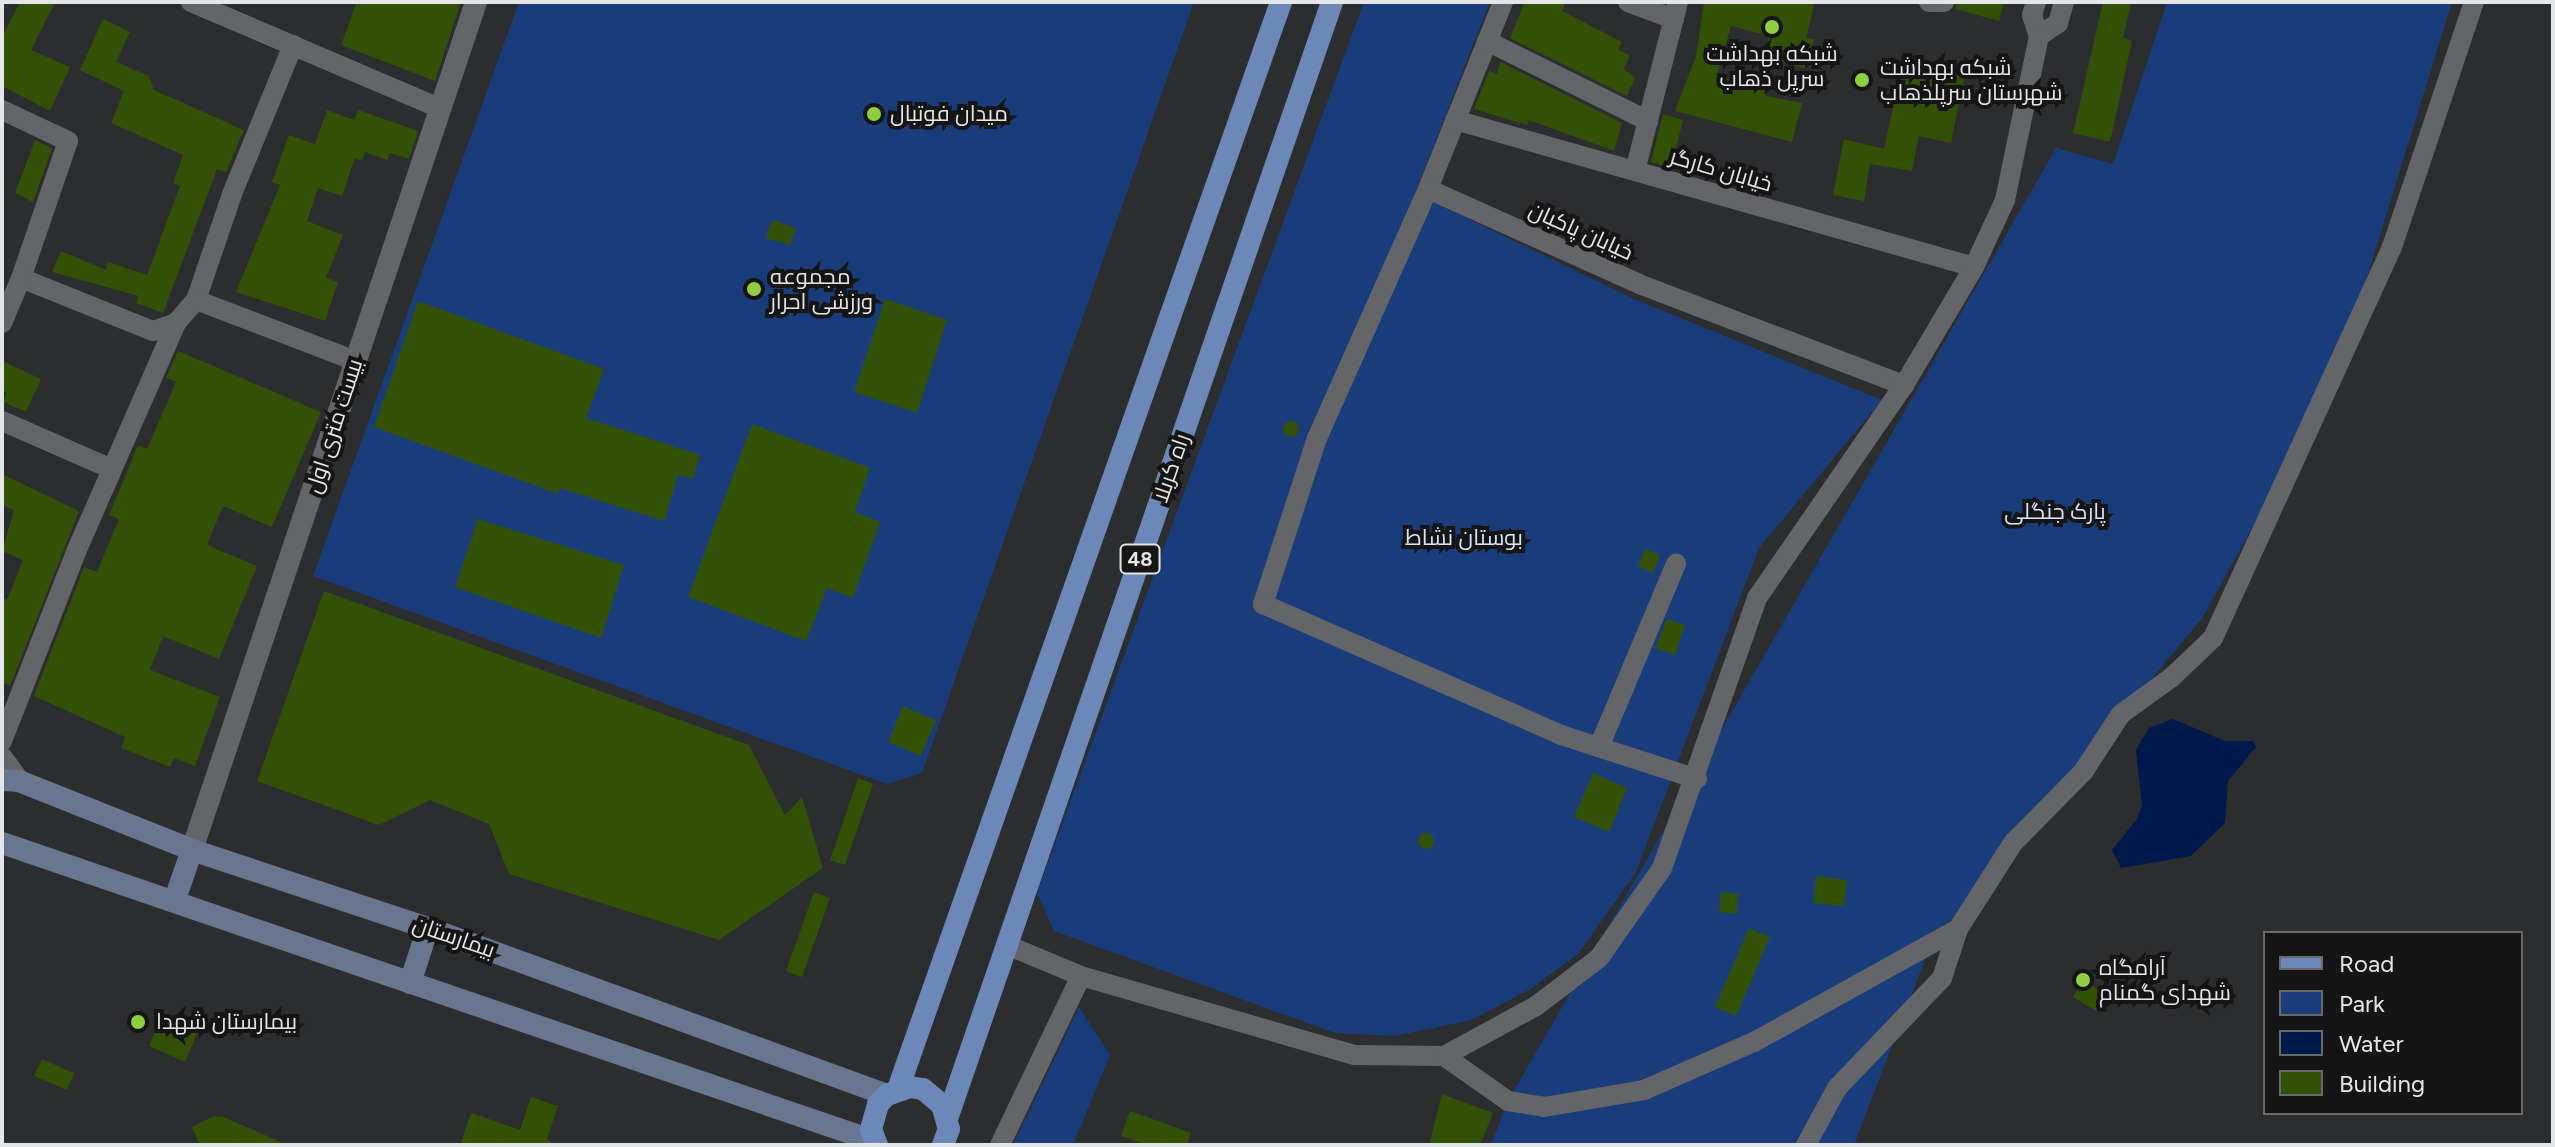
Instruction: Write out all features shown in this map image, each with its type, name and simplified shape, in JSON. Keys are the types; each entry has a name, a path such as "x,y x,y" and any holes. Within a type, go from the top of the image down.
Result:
{"main road":[{"name":"48","path":"876,1143 873,1116 893,1092 1281,2"},
{"name":"راه کربلا","path":"948,1116 1332,2"},
{"name":"بیمارستان","path":"11,780 192,850 428,928 893,1092"},
{"path":"2,843 175,899 876,1143"},
{"path":"175,899 192,850"},
{"path":"410,983 428,928"},
{"path":"893,1092 923,1089 942,1105 948,1116"},
{"name":"48","path":"943,1145 948,1116"}],"street":[{"path":"191,2 440,108"},
{"name":"بیست متری اول","path":"192,850 476,2"},
{"path":"1503,2 1428,189 1317,438 1263,604 1599,747 1697,779"},
{"path":"1628,2 1676,11 1635,171"},
{"path":"1929,2 1944,2"},
{"path":"1007,945 1081,976 1355,1055 1444,1056 1536,1006 1599,958 1662,868 1697,779 1757,598 1904,385 1974,267 2005,200 2039,36 2032,15 2036,2"},
{"path":"2039,36 2058,23 2064,2"},
{"path":"1806,1145 1837,1088 1942,978 1958,929 2013,843 2083,772 2121,714 2171,678 2213,638 2392,247 2474,2"},
{"path":"1487,41 1648,121"},
{"path":"2,741 112,469 176,323 196,300 232,194 293,45"},
{"path":"2,110 68,141 21,278 2,323"},
{"name":"خیابان کارگر","path":"1455,120 1974,267"},
{"name":"خیابان پاکبان","path":"1428,189 1639,284 1904,385"},
{"path":"21,278 153,331 176,323"},
{"path":"196,300 356,361"},
{"path":"2,421 112,469"},
{"path":"1599,747 1676,564"},
{"path":"2,758 11,780"},
{"path":"1444,1056 1508,1101 1544,1107 1644,1090 1754,1042 1958,929"},
{"path":"1000,1145 1081,976"}],"green space":[{"name":"مجموعه ورزشی احرار","path":"519,2 1194,2 922,773 887,784 313,576"},
{"name":"بوستان نشاط","path":"1364,2 1490,2 1415,193 1634,299 1882,400 1759,548 1636,872 1578,954 1529,990 1471,1020 1395,1036 1335,1033 1054,931 1037,893"},
{"name":"پارک جنگلی","path":"2167,2 2452,2 2338,371 2203,617 1931,944 1854,1145 1491,1145 1508,1101 2056,148 2113,164"},
{"path":"1079,1007 1110,1055 1073,1145 1013,1145"}],"water":[{"path":"2173,719 2225,741 2253,741 2256,747 2228,781 2225,823 2191,856 2121,868 2112,850 2137,819 2142,805 2136,750 2149,728"}],"building":[{"path":"20,2 55,2 31,50 70,67 50,111 2,86 2,37"},
{"path":"357,2 461,2 435,81 341,45"},
{"path":"1525,2 1566,2 1562,11 1622,42 1618,50 1630,55 1624,69 1635,78 1627,96 1510,38"},
{"path":"1704,2 1815,2 1806,38 1814,39 1807,69 1763,57 1769,36 1731,26 1717,76 1767,89 1766,96 1802,103 1792,142 1675,111 1696,56"},
{"path":"1957,2 2004,2 1999,21 1955,9"},
{"path":"2103,2 2131,2 2123,38 2132,41 2110,142 2073,133"},
{"path":"103,19 130,32 116,62 149,76 154,90 244,130 226,172 217,169 163,313 136,303 139,296 52,272 61,251 106,270 108,262 147,275 180,186 173,183 183,155 111,123 124,91 80,70"},
{"path":"1903,61 1965,75 1951,143 1919,136 1912,171 1870,164 1864,201 1833,195 1844,139 1884,149"},
{"path":"1500,62 1622,123 1614,151 1529,120 1527,125 1474,109 1489,71 1497,74"},
{"path":"327,110 354,120 358,110 418,131 409,159 390,153 387,160 365,152 362,161 355,158 342,196 318,188 307,221 343,235 326,278 338,282 325,321 236,292 280,185 272,182 289,135 315,144"},
{"path":"1663,114 1683,120 1671,168 1651,162"},
{"path":"35,140 52,148 33,202 15,193"},
{"path":"772,220 796,228 790,245 766,238"},
{"path":"885,299 947,320 917,413 854,392"},
{"path":"418,301 604,369 586,418 700,455 693,479 678,475 664,521 560,488 558,494 374,427"},
{"path":"178,351 321,412 272,527 223,506 207,545 257,566 219,659 163,636 150,670 220,697 195,766 174,758 170,767 121,748 125,737 34,696 84,567 97,572 119,519 109,515 138,445 147,449 176,382 166,378"},
{"path":"2,361 41,379 26,412 3,402 7,393 2,390"},
{"path":"1288,421 1294,421 1299,429 1297,435 1288,437 1283,432 1283,426"},
{"path":"752,424 870,468 855,512 880,522 853,598 827,588 806,641 688,597"},
{"path":"2,474 79,511 10,686 2,682 2,598 7,600 23,560 2,551 14,510 2,505"},
{"path":"478,519 624,565 601,638 455,587"},
{"path":"1645,549 1660,555 1653,573 1638,566"},
{"path":"324,591 749,745 785,815 802,797 823,868 719,940 509,874 489,824 430,800 379,825 257,781"},
{"path":"1667,619 1685,625 1675,655 1655,648"},
{"path":"903,706 936,720 921,756 888,742"},
{"path":"1593,773 1627,788 1609,832 1574,817"},
{"path":"858,778 873,784 845,865 830,860"},
{"path":"1423,833 1429,833 1434,841 1432,847 1423,849 1418,844 1418,838"},
{"path":"1816,876 1847,880 1844,906 1813,903"},
{"path":"814,892 830,898 802,977 786,971"},
{"path":"1721,892 1739,894 1736,914 1719,912"},
{"path":"1749,928 1770,937 1736,1016 1715,1007"},
{"path":"2083,980 2109,996 2098,1012 2073,997"},
{"path":"161,1016 198,1031 185,1062 149,1046"},
{"path":"42,1059 74,1073 67,1090 34,1076"},
{"path":"1442,1094 1493,1113 1480,1145 1429,1145"},
{"path":"531,1097 558,1106 547,1139 556,1145 460,1145 471,1113 520,1130"},
{"path":"1130,1111 1191,1133 1187,1145 1148,1145 1121,1136"},
{"path":"214,1116 224,1117 287,1145 200,1145 192,1127"}],"place":[{"name":"شبکه بهداشت سرپل ذهاب","path":"1772,27"},
{"name":"شبکه بهداشت شهرستان سرپلذهاب","path":"1862,80"},
{"name":"میدان فوتبال","path":"874,114"},
{"name":"مجموعه ورزشی احرار","path":"754,289"},
{"name":"آرامگاه شهدای گمنام","path":"2083,980"},
{"name":"بیمارستان شهدا","path":"138,1022"}]}
